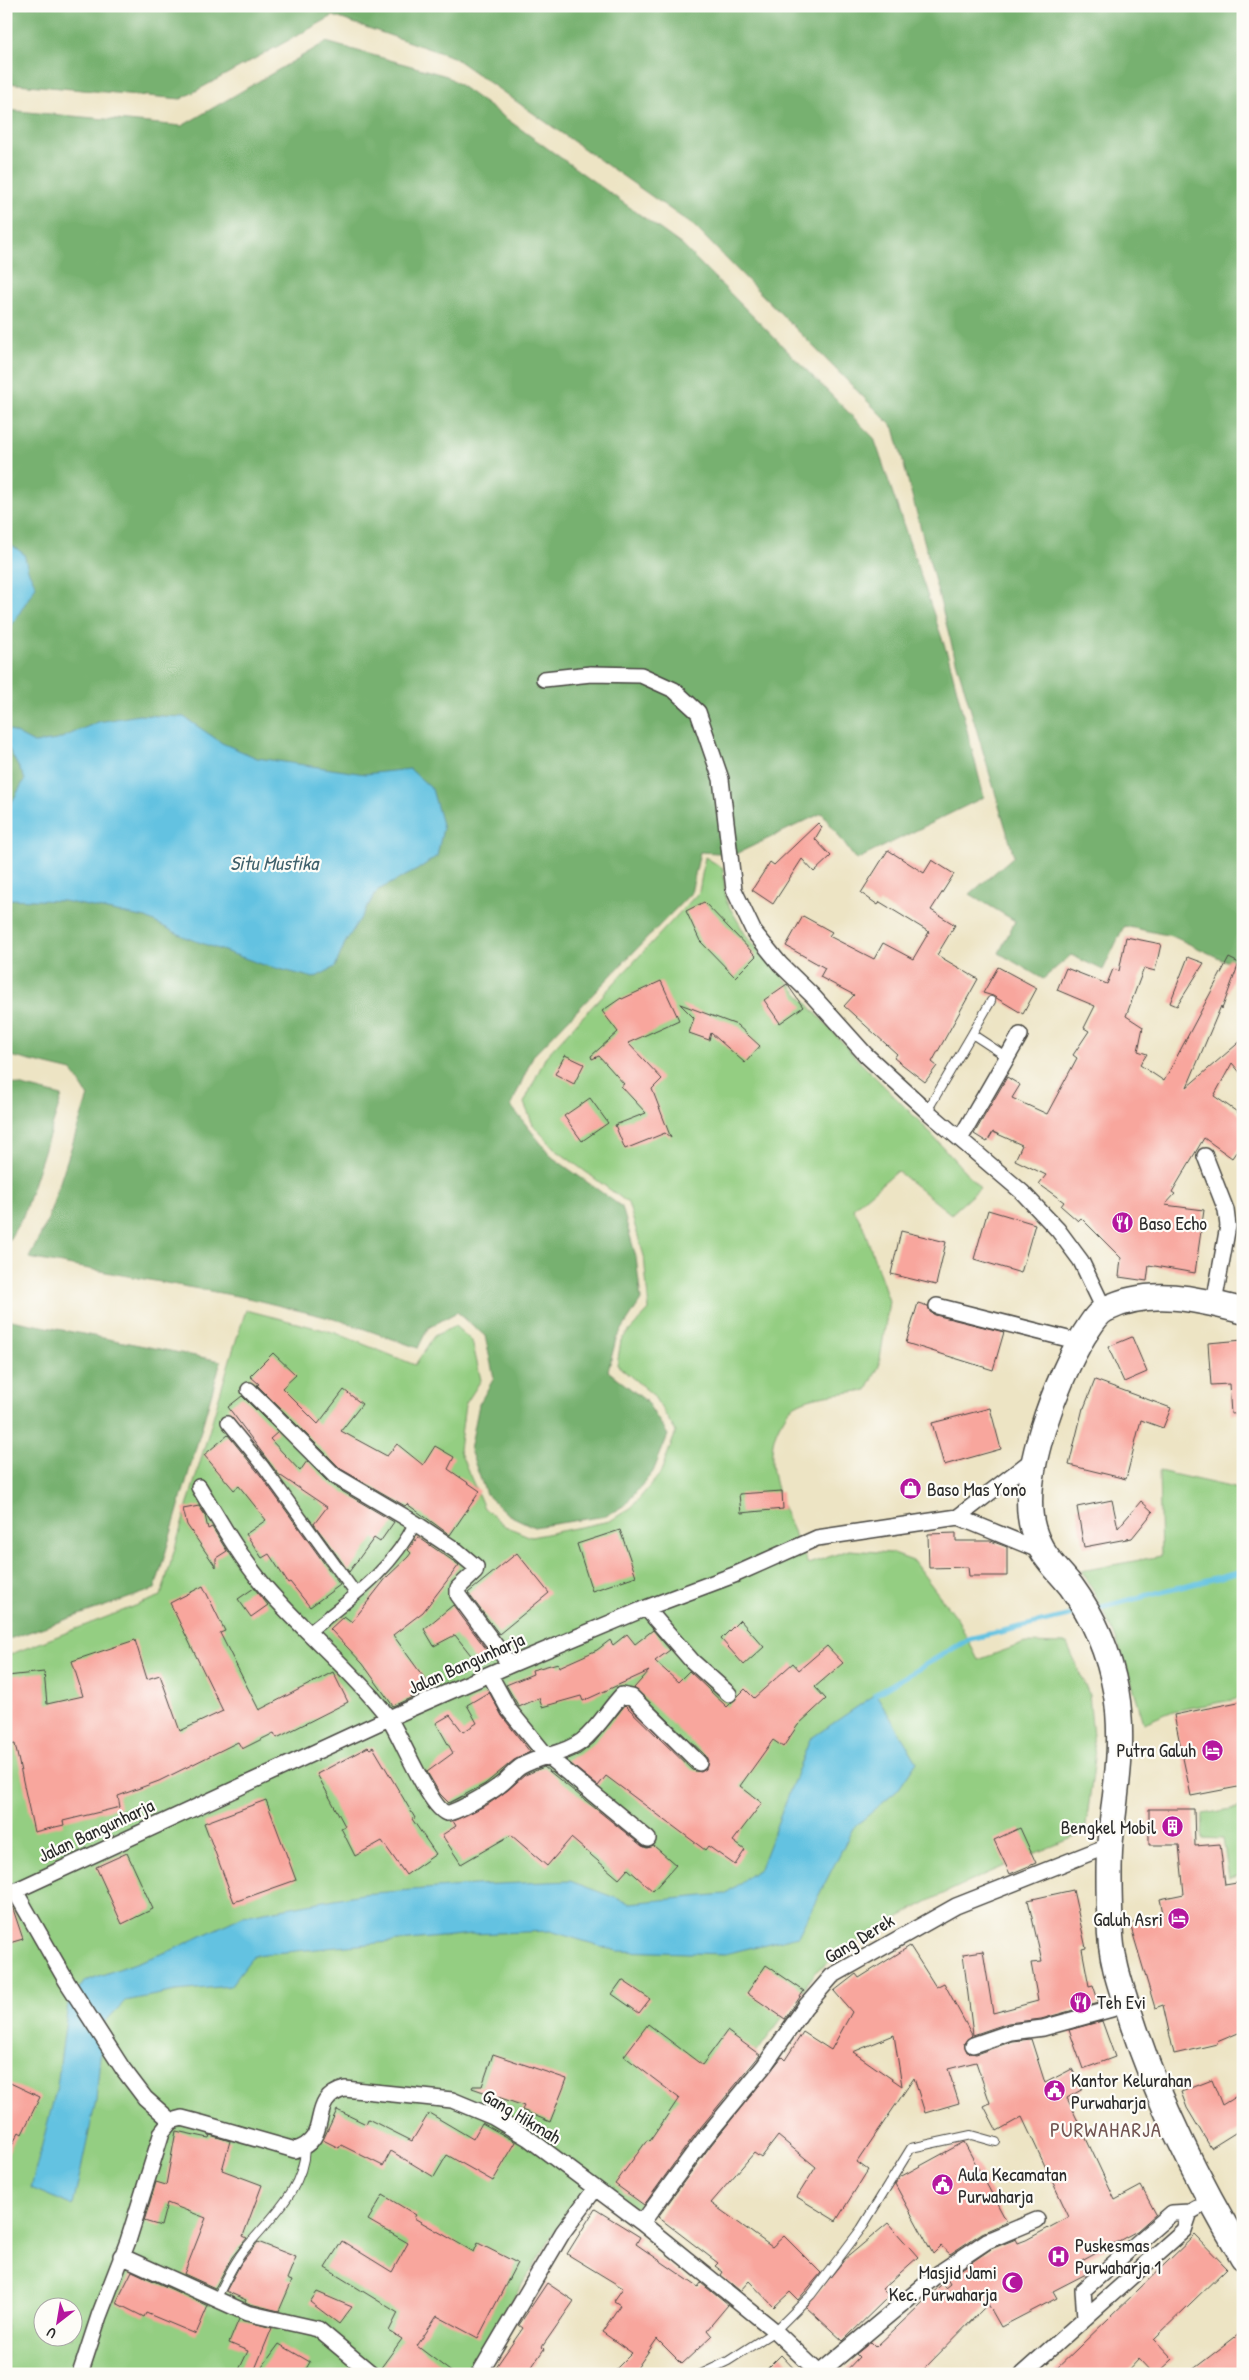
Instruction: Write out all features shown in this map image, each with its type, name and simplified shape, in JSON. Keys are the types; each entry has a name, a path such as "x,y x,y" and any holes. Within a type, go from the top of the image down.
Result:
{"highway":[{"path":"1243,1311 1197,1299 1165,1296 1138,1298 1104,1309 1071,1356 1051,1402 1036,1457 1031,1498 1032,1525 1041,1550 1071,1587 1093,1619 1108,1654 1117,1695 1121,1744 1110,1846 1111,1947 1116,1974 1139,2045 1159,2093 1199,2206 1243,2257"}],"street":[{"path":"544,679 591,674 641,675 674,690 698,712 720,779 734,890 754,932 780,964 812,995 866,1055 926,1111 1022,1192 1058,1230 1081,1261 1104,1309"},
{"path":"960,1139 1020,1035"},
{"path":"1205,1156 1226,1210 1228,1226 1214,1303"},
{"path":"937,1306 1080,1342"},
{"path":"249,1390 330,1472 415,1523 457,1551 476,1567 475,1572 458,1588 458,1595 510,1665"},
{"path":"227,1422 263,1466 356,1594"},
{"path":"958,1518 1036,1457"},
{"path":"199,1488 230,1538 266,1587 308,1633 332,1654 389,1718 435,1803 447,1813 500,1786 520,1768 546,1755 558,1753 581,1742 618,1700 626,1695 632,1697 699,1763"},
{"path":"958,1518 1041,1550"},
{"name":"Jalan Bangunharja","path":"11,1893 389,1718 510,1665 646,1608 734,1575 817,1538 958,1518"},
{"path":"308,1633 383,1571 395,1557 415,1523"},
{"path":"646,1608 692,1661 729,1694"},
{"path":"490,1675 509,1710 546,1755 648,1839"},
{"name":"Gang Derek","path":"642,2223 704,2139 764,2066 805,2007 832,1976 956,1906 1110,1846"},
{"path":"11,1893 123,2069 145,2098 171,2121"},
{"path":"973,2044 1011,2032 1043,2028 1126,2005"},
{"name":"Gang Hikmah","path":"304,2148 318,2132 323,2104 332,2092 345,2089 452,2100 493,2117 528,2138 642,2223 775,2331 819,2374"},
{"path":"80,2374 162,2132 171,2121 182,2118 295,2150 304,2148"},
{"path":"479,2374 563,2232 595,2189"},
{"path":"1022,2374 1184,2230 1199,2206"},
{"path":"1085,2317 1084,2290 1172,2212 1199,2206"},
{"path":"819,2374 939,2273 987,2241 1037,2220"},
{"path":"121,2256 247,2313 318,2329 372,2374"}],"lane":[{"path":"926,1111 992,1001"},
{"path":"972,1034 1007,1057"},
{"path":"701,2374 775,2331 811,2295 861,2229 911,2148 971,2135 996,2142"},
{"path":"216,2299 244,2250 270,2223 289,2196 301,2172 304,2148"}],"green space":[{"path":"6,6 1243,6 1243,969 1172,936 1124,926 1103,970 1071,955 1043,979 999,953 1015,921 970,894 1014,856 955,657 894,428 694,226 453,57 333,16 181,99 6,83"},
{"path":"326,42 447,76 682,245 874,438 949,659 984,797 856,860 822,813 736,854 700,852 691,893 533,1056 511,1106 552,1157 622,1207 636,1257 641,1300 616,1339 608,1371 646,1401 668,1435 653,1472 625,1505 606,1516 534,1527 507,1514 486,1494 470,1450 479,1404 494,1378 485,1336 457,1312 428,1328 418,1348 342,1321 248,1298 29,1258 47,1222 88,1096 72,1071 6,1055 6,110 182,126"},
{"path":"705,857 723,868 726,901 747,937 860,1062 919,1121 980,1188 951,1214 897,1171 853,1208 863,1226 889,1301 879,1366 867,1390 809,1399 800,1402 789,1410 781,1422 774,1439 772,1457 774,1475 785,1513 808,1564 849,1550 891,1553 913,1561 958,1620 978,1660 1025,1643 1067,1644 1089,1694 1095,1758 1085,1833 979,1877 911,1910 846,1949 816,1972 639,2212 595,2177 555,2231 467,2374 6,2374 6,1656 161,1596 246,1310 336,1333 415,1365 434,1336 455,1326 472,1341 481,1380 465,1405 459,1450 484,1508 505,1526 531,1537 610,1521 632,1507 660,1474 676,1432 653,1395 617,1365 621,1340 649,1310 644,1256 628,1203 556,1150 533,1125 524,1103 546,1056 699,892"},
{"path":"6,1082 62,1096 23,1216 6,1245"},
{"path":"6,1319 221,1361 155,1589 6,1640"},
{"path":"1159,1471 1243,1490 1243,1698 1173,1711 1144,1723 1118,1644 1102,1607 1081,1571 1161,1556"},
{"path":"1243,1807 1243,1875 1229,1878 1223,1839 1202,1838 1203,1814"}],"water":[{"path":"6,541 24,554 28,570 36,586 6,635"},
{"name":"Situ Mustika","path":"139,715 184,717 222,743 257,758 365,774 410,769 432,789 443,828 437,856 417,870 378,890 345,943 335,967 314,978 264,965 187,938 146,918 63,901 6,899 6,812 25,779 6,744 6,728 34,743 57,740 98,722"},
{"path":"876,1694 917,1762 898,1790 853,1828 798,1936 725,1954 617,1951 550,1931 472,1934 254,1955 230,1986 176,1991 125,2001 103,2024 96,2100 73,2206 31,2188 57,2086 68,2004 85,1981 172,1950 243,1916 362,1894 474,1885 570,1881 629,1903 725,1894 760,1868 810,1739"}],"building":[{"path":"818,823 822,827 815,839 831,856 814,872 802,859 773,904 752,890 770,862 774,865"},
{"path":"888,850 924,873 932,860 954,874 931,910 955,925 937,955 978,979 932,1062 937,1066 925,1082 894,1058 897,1054 844,1006 854,995 820,977 825,968 786,946 803,916 832,932 829,936 874,959 883,943 913,959 929,932 880,902 878,905 861,893"},
{"path":"704,902 756,956 735,977 700,941 686,911"},
{"path":"1126,937 1161,944 1155,971 1144,968 1126,1016 1143,1027 1138,1051 1147,1054 1140,1065 1164,1081 1229,958 1239,963 1222,1009 1221,1006 1187,1087 1243,1039 1243,1076 1232,1063 1214,1096 1243,1116 1243,1142 1232,1158 1204,1138 1172,1192 1175,1194 1165,1205 1204,1210 1195,1273 1149,1265 1147,1281 1119,1277 1121,1258 1081,1218 1078,1221 1061,1206 1064,1202 1039,1184 1046,1175 1015,1160 1022,1145 993,1132 987,1142 974,1134 1007,1077 1020,1085 1012,1098 1047,1114 1077,1058 1073,1055 1089,1031 1084,1028 1095,1006 1057,990 1066,968 1107,984 1113,969 1119,971"},
{"path":"1188,957 1204,963 1177,1006 1170,1003"},
{"path":"998,967 1037,988 1023,1014 993,996 983,993"},
{"path":"661,981 679,1020 628,1043 662,1079 652,1089 671,1138 665,1133 625,1149 615,1125 646,1113 621,1086 624,1084 599,1056 592,1059 591,1056 618,1032 602,1011 621,998"},
{"path":"787,984 803,1007 780,1023 764,1000"},
{"path":"680,1004 737,1025 760,1046 745,1063 711,1033 709,1040 689,1033 694,1018"},
{"path":"565,1055 584,1064 574,1084 555,1074"},
{"path":"590,1098 608,1123 582,1141 564,1116"},
{"path":"988,1210 1035,1224 1021,1273 974,1259"},
{"path":"901,1231 946,1242 936,1285 891,1274"},
{"path":"918,1303 928,1306 930,1312 935,1315 1004,1332 993,1370 906,1343"},
{"path":"1132,1337 1147,1372 1124,1382 1108,1347"},
{"path":"1243,1340 1243,1413 1231,1414 1229,1384 1211,1385 1208,1343"},
{"path":"273,1353 296,1375 282,1388 318,1424 344,1390 362,1404 341,1431 387,1456 397,1444 423,1465 435,1446 454,1457 448,1469 480,1491 450,1535 407,1504 405,1506 341,1469 257,1385 259,1384 250,1376"},
{"path":"1095,1380 1171,1408 1163,1428 1141,1420 1126,1479 1069,1465 1083,1408"},
{"path":"242,1396 278,1432 270,1439 300,1471 307,1461 330,1484 394,1522 380,1542 374,1538 349,1572 314,1524 327,1507 278,1474 228,1407"},
{"path":"990,1408 1001,1449 944,1465 932,1423"},
{"path":"228,1435 261,1476 340,1585 310,1607 290,1582 288,1583 269,1554 262,1558 246,1534 266,1520 239,1486 234,1490 204,1455"},
{"path":"782,1491 783,1509 741,1513 739,1494"},
{"path":"1112,1500 1118,1528 1141,1501 1153,1512 1132,1538 1084,1547 1077,1507"},
{"path":"199,1506 205,1515 208,1529 212,1527 227,1551 216,1558 216,1567 187,1525 183,1509"},
{"path":"620,1530 636,1576 592,1591 577,1544"},
{"path":"956,1533 956,1541 991,1541 1007,1547 1007,1576 969,1576 968,1567 929,1568 928,1534"},
{"path":"418,1537 459,1565 423,1612 393,1635 430,1686 417,1695 393,1706 363,1664 330,1629 344,1616 352,1622 387,1577 408,1557 411,1553 408,1550"},
{"path":"517,1553 549,1593 499,1634 468,1593"},
{"path":"203,1586 225,1631 220,1633 259,1710 333,1672 348,1702 277,1738 274,1733 242,1749 238,1742 159,1781 118,1796 120,1807 63,1821 64,1825 34,1832 15,1744 10,1745 6,1709 11,1708 7,1676 44,1672 47,1704 83,1696 72,1661 135,1640 147,1679 160,1675 180,1731 223,1711 170,1603"},
{"path":"254,1588 268,1605 251,1617 238,1599"},
{"path":"453,1605 490,1654 478,1664 455,1635 434,1646 424,1629"},
{"path":"740,1620 764,1647 744,1665 721,1639"},
{"path":"653,1630 670,1650 655,1661 678,1682 689,1671 727,1707 745,1689 754,1698 793,1663 799,1670 827,1646 843,1663 815,1687 826,1699 798,1725 783,1747 773,1740 740,1786 762,1803 733,1841 745,1850 735,1865 708,1846 705,1850 606,1776 598,1786 566,1760 580,1754 594,1743 625,1705 692,1770 701,1772 706,1769 708,1761 706,1756 634,1688 649,1671 583,1701 581,1696 542,1707 539,1698 519,1707 506,1685 533,1674 532,1670 558,1663 559,1667 597,1650 610,1640 613,1645 627,1634 635,1644"},
{"path":"489,1692 502,1716 530,1752 514,1760 485,1784 449,1803 440,1794 427,1772 453,1753 436,1723 450,1715 463,1732 477,1723 467,1705"},
{"name":"Putra Galuh","path":"1243,1701 1243,1786 1191,1796 1174,1715"},
{"path":"368,1747 370,1749 373,1747 415,1818 412,1819 436,1854 406,1875 382,1841 355,1856 341,1828 345,1826 317,1774"},
{"path":"544,1767 642,1846 647,1848 654,1846 676,1865 653,1891 628,1869 619,1879 571,1838 547,1866 511,1835 461,1864 442,1835 456,1826 453,1821 487,1805 525,1775"},
{"path":"266,1800 296,1880 234,1902 204,1823"},
{"path":"1149,1809 1194,1809 1195,1846 1220,1844 1225,1885 1243,1882 1243,2031 1217,2042 1217,2044 1174,2054 1163,2005 1155,2008 1130,1924 1163,1913 1160,1899 1184,1894 1179,1845 1149,1845"},
{"path":"1020,1828 1036,1863 1010,1874 994,1840"},
{"path":"127,1853 153,1909 122,1924 96,1867"},
{"path":"1073,1890 1086,1948 1082,1949 1089,1986 1093,1985 1099,2003 1041,2019 1008,2023 973,2035 963,1954 983,1951 993,2013 1038,2001 1031,1963 1042,1962 1028,1900"},
{"path":"11,1903 23,1939 6,1944 6,1904"},
{"path":"910,1946 936,1987 944,1983 972,2035 964,2043 967,2052 976,2054 1013,2041 1031,2039 1045,2083 1072,2069 1083,2089 1067,2098 1115,2200 1141,2186 1156,2214 1137,2231 1080,2262 1086,2274 1053,2291 1057,2298 1001,2327 988,2304 919,2374 843,2374 859,2357 856,2354 871,2342 876,2347 942,2284 945,2288 950,2284 947,2279 991,2249 1016,2239 1018,2243 1026,2240 1069,2217 1022,2117 997,2131 984,2106 990,2103 976,2062 948,2069 959,2103 925,2113 914,2078 857,2162 868,2170 836,2221 797,2197 816,2167 778,2136 761,2158 754,2153 711,2203 772,2247 784,2236 821,2273 798,2300 790,2292 774,2307 749,2281 740,2291 721,2275 723,2272 715,2266 718,2263 658,2217 711,2145 782,2057 785,2060 803,2032 831,2050 852,2012 834,1991 856,1974 859,1978","holes":["894,2035 902,2086 853,2052"]},
{"path":"766,1965 804,1991 785,2019 747,1993"},
{"path":"622,1980 650,1999 639,2013 612,1994"},
{"name":"Kantor Kelurahan Purwaharja","path":"1102,2021 1115,2057 1083,2069 1069,2030"},
{"path":"648,2024 702,2065 727,2031 760,2055 696,2133 644,2205 615,2184 648,2139 650,2141 679,2098 624,2056"},
{"path":"493,2054 567,2079 550,2122 522,2110 524,2106 472,2088 473,2086 482,2086"},
{"path":"1212,2080 1222,2105 1243,2092 1243,2128 1211,2148 1187,2108 1181,2092"},
{"path":"6,2081 40,2097 22,2134 19,2132 6,2156"},
{"path":"337,2110 366,2124 368,2119 412,2141 429,2113 473,2139 482,2123 516,2142 493,2181 447,2155 434,2177 391,2151 383,2166 341,2145 339,2148 323,2140"},
{"path":"176,2131 209,2138 210,2135 230,2141 222,2170 262,2185 243,2236 247,2238 232,2257 215,2288 184,2274 206,2218 167,2203 161,2226 144,2221 156,2182 166,2185"},
{"name":"Aula Kecamatan Purwaharja","path":"964,2142 1007,2222 982,2233 950,2254 941,2246 933,2254 895,2184 900,2177"},
{"path":"383,2195 416,2215 414,2218 474,2252 478,2243 517,2263 478,2338 437,2316 417,2346 454,2374 381,2374 380,2369 402,2339 389,2331 398,2313 325,2268 342,2241 392,2272 408,2243 368,2220"},
{"path":"595,2209 640,2237 636,2244 698,2287 701,2283 728,2305 707,2330 712,2336 682,2364 657,2339 633,2374 611,2374 632,2353 602,2332 620,2305 614,2301 623,2288 567,2254"},
{"path":"888,2223 918,2257 882,2289 889,2296 843,2341 806,2307 845,2259"},
{"path":"1195,2235 1227,2268 1154,2339 1173,2359 1157,2374 1153,2374 1139,2359 1125,2374 1051,2374"},
{"path":"258,2242 296,2257 287,2279 292,2281 279,2311 250,2304 245,2302 246,2300 226,2291 241,2263"},
{"path":"132,2271 208,2306 196,2334 146,2313 144,2317 116,2303"},
{"path":"547,2283 574,2301 542,2347 544,2349 527,2374 491,2374 523,2328 519,2325"},
{"path":"317,2292 352,2307 339,2324 310,2302"},
{"path":"239,2319 272,2328 253,2374 237,2374 248,2351 229,2343"},
{"path":"1243,2331 1243,2374 1187,2374"},
{"path":"279,2344 310,2362 303,2374 257,2374"},
{"path":"781,2355 799,2374 762,2374"}],"waterway":[{"path":"1095,1609 1243,1571"},
{"path":"876,1694 969,1639 1081,1613"}],"place":[{"name":"Baso Echo","path":"1123,1223"},
{"name":"Baso Mas Yono","path":"911,1489"},
{"name":"Putra Galuh","path":"1212,1750"},
{"name":"Bengkel Mobil","path":"1172,1827"},
{"name":"Galuh Asri","path":"1179,1919"},
{"name":"Teh Evi","path":"1081,2002"},
{"name":"Kantor Kelurahan Purwaharja","path":"1055,2091"},
{"name":"Aula Kecamatan Purwaharja","path":"942,2185"},
{"name":"Puskesmas Purwaharja 1","path":"1059,2256"},
{"name":"Masjid Jami Kec. Purwaharja","path":"1013,2283"}],"district":[{"name":"PURWAHARJA","path":"1106,2129"}]}
